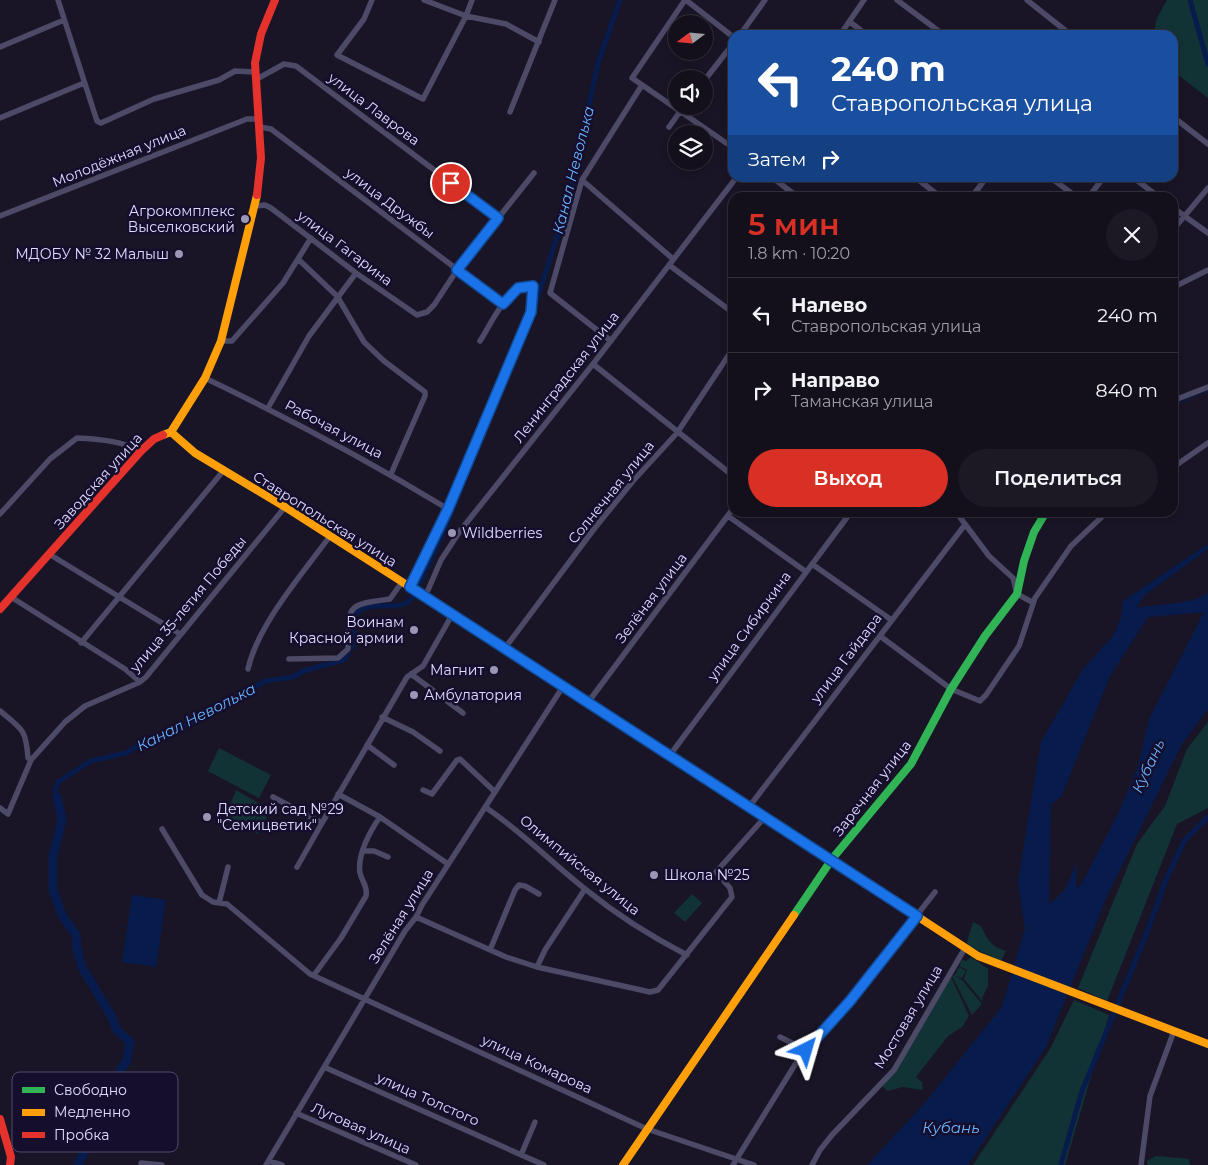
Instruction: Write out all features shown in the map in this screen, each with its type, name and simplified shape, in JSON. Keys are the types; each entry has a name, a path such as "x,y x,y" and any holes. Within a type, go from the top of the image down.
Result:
{"main road":[{"path":"171,432 205,378 221,341 256,206 261,158 255,63 261,34 275,0"},
{"name":"Ставропольская улица","path":"171,432 195,453 285,507 589,701 965,948 997,965 1208,1044"},
{"name":"Заводская улица","path":"0,609 140,451 154,439 171,432"},
{"name":"Заречная улица","path":"623,1165 832,859 911,764 951,689 984,636 1017,594 1024,561 1034,532 1043,517"},
{"path":"2,1122 11,1157 10,1165"}],"street":[{"path":"58,0 97,122 101,123 154,99 219,80 235,71 255,76"},
{"path":"372,0 364,19 337,55 423,99 466,16 472,0"},
{"path":"424,0 466,16 506,24 539,42"},
{"path":"510,112 555,0"},
{"path":"668,100 632,78 685,0 728,33"},
{"path":"744,30 765,0"},
{"path":"844,30 864,0"},
{"path":"897,0 937,30"},
{"path":"1027,0 1065,30"},
{"path":"0,47 64,20"},
{"path":"850,22 860,30"},
{"path":"713,70 728,50"},
{"name":"улица Лаврова","path":"255,76 284,64 296,66 498,218"},
{"path":"0,118 84,83"},
{"path":"611,341 550,292 582,180 642,84"},
{"path":"691,115 728,144"},
{"name":"улица Дружбы","path":"247,118 271,129 503,304"},
{"name":"Молодёжная улица","path":"0,216 247,118"},
{"path":"1178,121 1208,144"},
{"path":"457,270 534,173"},
{"path":"582,180 673,259"},
{"name":"Ленинградская улица","path":"424,596 440,560 460,531 611,341 733,182"},
{"path":"778,182 791,192"},
{"path":"921,182 934,192"},
{"path":"1056,182 1070,192"},
{"path":"1139,182 1152,192"},
{"path":"1178,225 1208,188"},
{"name":"улица Гагарина","path":"256,206 264,205 271,208 356,273 417,314 427,312 434,305 457,270"},
{"path":"1178,211 1208,233"},
{"path":"221,341 232,341 283,283 311,238"},
{"path":"298,259 338,296 364,342 384,362 425,392 411,430 391,474"},
{"path":"669,265 728,309"},
{"path":"1178,285 1208,270"},
{"path":"268,408 309,336 356,273"},
{"path":"411,588 448,509 531,312 533,286 518,288 503,304 480,341"},
{"name":"Солнечная улица","path":"505,648 594,529 633,481 677,433 728,356"},
{"path":"593,364 728,472"},
{"name":"Рабочая улица","path":"205,378 268,408 391,474 448,509"},
{"path":"1178,399 1208,387"},
{"path":"0,514 50,459 77,438 104,440 115,444 130,445 140,451"},
{"path":"1178,464 1208,443"},
{"path":"81,643 224,470"},
{"name":"улица 35-летия Победы","path":"0,808 8,814 31,760 66,722 85,706 140,682 285,507"},
{"name":"Зелёная улица","path":"589,701 728,516"},
{"path":"729,517 805,571"},
{"name":"улица Сибиркина","path":"670,754 847,517"},
{"path":"959,517 989,556 1013,578 1017,594 1032,602"},
{"path":"880,636 951,689 980,701 1019,646 1032,602 1071,546 1102,517"},
{"name":"улица Гайдара","path":"749,807 880,636 890,619 964,526"},
{"path":"248,668 252,652 267,624 330,536"},
{"path":"49,554 180,634"},
{"path":"812,564 890,619"},
{"path":"289,659 338,658 348,649 349,616 352,608 359,604 390,599 402,582"},
{"path":"11,598 124,668 140,682"},
{"path":"297,867 382,718 411,674 423,666 452,615"},
{"path":"411,674 463,713"},
{"name":"Зелёная улица","path":"268,1163 404,931 416,917 494,791 564,685"},
{"path":"0,711 22,729 31,760"},
{"path":"382,718 413,732 440,751"},
{"path":"367,746 394,765"},
{"path":"423,790 432,794 457,760 460,759 494,791"},
{"path":"338,794 380,817 448,864"},
{"path":"273,797 322,823"},
{"name":"Олимпийская улица","path":"485,806 633,926 687,955"},
{"path":"314,975 341,938 366,896 367,889 360,874 363,851 380,817"},
{"path":"416,917 490,950 538,967 650,992 658,990 664,986 732,897 730,888 716,872 765,817"},
{"name":"улица Комарова","path":"162,828 202,895 219,903 227,904 268,937 304,971 647,1129 734,1162 754,1165"},
{"path":"363,851 374,851 388,858"},
{"path":"219,903 228,868"},
{"path":"490,950 515,890 519,885 525,886 539,894"},
{"path":"538,967 545,950 585,889"},
{"path":"734,1162 806,1050 850,1001 935,892"},
{"name":"Мостовая улица","path":"812,1165 832,1135 894,1070 965,948"},
{"path":"1141,1165 1150,1096 1174,1031"},
{"path":"780,1037 806,1050"},
{"name":"улица Толстого","path":"324,1067 544,1165"},
{"name":"Луговая улица","path":"296,1113 416,1165"},
{"path":"521,1155 535,1122"},
{"path":"142,1163 162,1165"},
{"path":"268,1163 282,1165"}],"green space":[{"path":"1167,0 1208,0 1208,98 1178,75 1178,30 1154,30 1157,18"},
{"path":"1208,722 1208,808 1177,824 1107,1001 1078,988 1137,844 1165,806 1187,749"},
{"path":"219,748 271,775 259,798 208,771"},
{"path":"236,790 262,805 250,828 226,815"},
{"path":"263,805 271,809 258,834 250,829"},
{"path":"692,894 702,903 685,922 674,913"},
{"path":"973,922 981,926 993,945 1006,951 1001,961 968,946 967,942"},
{"path":"971,957 988,969 988,986 982,998 983,1002 964,979 967,970 959,966 962,960 966,961"},
{"path":"959,967 966,971 962,978 955,976 962,980 982,1004 972,1015 952,976 955,975"},
{"path":"951,977 969,1016 962,1027 948,1036 916,1077 922,1082 923,1090 903,1087 887,1091 882,1086"},
{"path":"1074,1000 1109,1015 1065,1165 973,1165 1050,1049"},
{"path":"1156,1156 1189,1159 1190,1165 1148,1165 1147,1161"}],"water":[{"name":"Кубань","path":"1208,544 1208,549 1145,595 1136,608 1184,602 1208,592 1208,709 1182,744 1107,896 1046,1047 968,1165 867,1165 923,1105 1002,1007 1025,929 1018,882 1041,742 1083,669 1113,636 1121,618 1123,601","holes":["1204,612 1149,719 1138,766 1118,814 1082,883 1076,889 1077,862 1065,890 1049,904 1051,804 1061,797 1110,676 1148,617"]},
{"path":"132,895 166,900 156,967 122,962"}],"waterway":[{"name":"Канал Неволька","path":"533,313 571,192 598,63 620,0"},
{"path":"1190,0 1208,64"},
{"path":"1178,404 1208,391"},
{"name":"Канал Неволька","path":"418,587 438,545 488,422"},
{"name":"Канал Неволька","path":"352,647 354,619 361,610 376,606 402,605 414,595"},
{"name":"Канал Неволька","path":"57,797 55,791 58,782 91,761 126,753 153,736 171,733 196,720 210,708 238,697 265,681 293,677 303,671 344,660 348,653"},
{"path":"57,797 62,820 53,856 53,890 62,915 76,935 77,949 82,967 113,1019 116,1029 130,1042 127,1060 120,1072"},
{"path":"1061,1164 1082,1091 1148,930 1165,882 1184,841 1208,817"},
{"path":"78,1165 84,1152"}],"traffic: fast":[{"path":"794,915 832,859 911,764 951,689 985,636 1017,594 1024,561 1034,532 1043,517"},
{"path":"660,748 880,892"}],"traffic: slow":[{"path":"163,435 171,432 205,378 221,341 257,195"},
{"path":"171,432 195,453 285,507 482,633"},
{"path":"880,892 978,956 1208,1044"},
{"path":"623,1165 794,915"}],"traffic: jam":[{"path":"257,195 261,158 255,63 261,34 275,0"},
{"path":"0,609 141,451 154,439 163,435"},
{"path":"482,633 660,748"},
{"path":"0,1119 11,1157 10,1165"}],"place":[{"name":"Агрокомплекс Выселковский","path":"245,219"},
{"name":"МДОБУ № 32 Малыш","path":"179,254"},
{"name":"Wildberries","path":"452,533"},
{"name":"Воинам Красной армии","path":"414,630"},
{"name":"Магнит","path":"494,670"},
{"name":"Амбулатория","path":"414,695"},
{"name":"Детский сад №29 \"Семицветик\"","path":"207,817"},
{"name":"Школа №25","path":"654,875"}],"route":[{"path":"451,183 498,218 457,270 503,304 518,288 533,286 534,292 531,312 448,509 410,587 564,685 917,916 850,1001 806,1050"}]}
